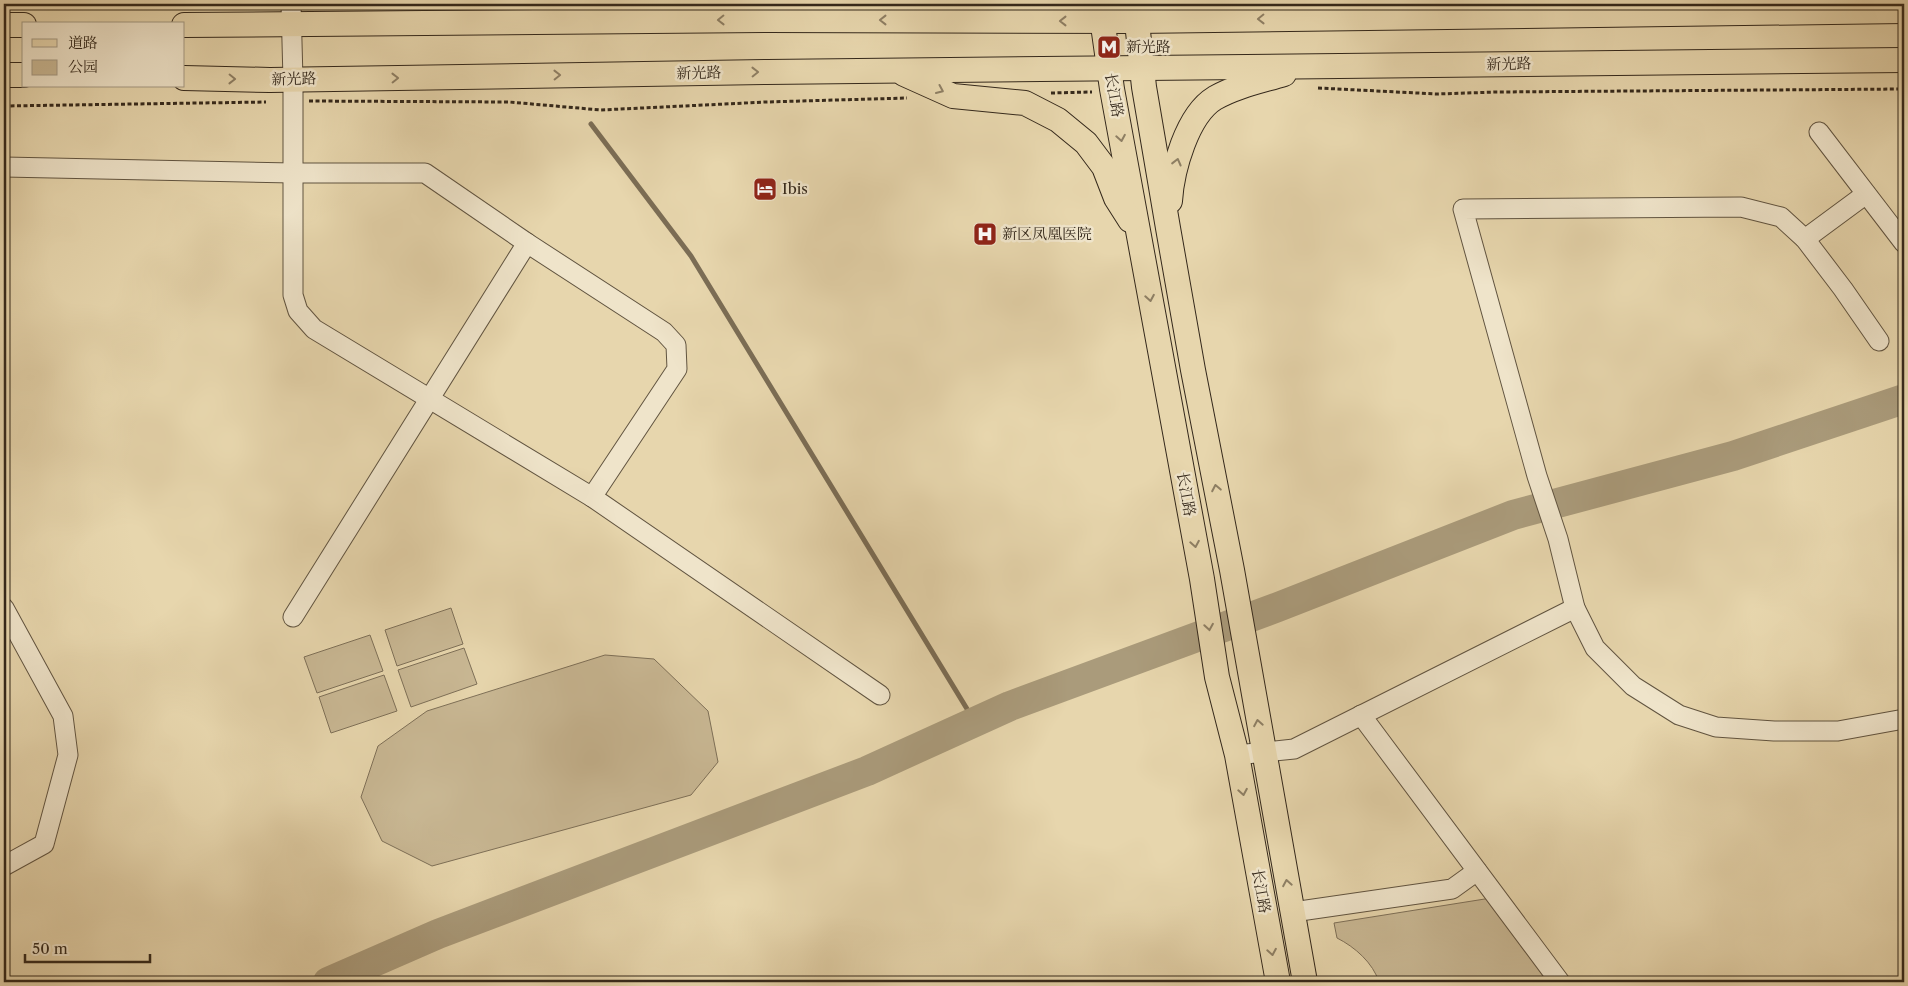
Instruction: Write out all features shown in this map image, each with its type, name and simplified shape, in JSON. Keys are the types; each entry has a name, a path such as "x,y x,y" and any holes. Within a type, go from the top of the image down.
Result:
{"main road":[{"path":"916,21 961,4"},
{"path":"1308,4 1360,18"},
{"path":"185,25 292,14 916,21 1101,13 1360,18 1709,9 1904,11"},
{"name":"长江路","path":"1101,13 1109,69 1202,579 1217,677 1237,755 1278,982"},
{"name":"长江路","path":"1135,13 1141,68 1168,228 1193,370 1232,570 1305,982"},
{"path":"4,24 22,24"},
{"name":"新光路","path":"185,78 294,80 895,71 1904,60"},
{"path":"1168,228 1170,194 1182,142 1213,99 1234,89 1306,66"},
{"path":"895,71 953,96 1025,103 1058,120 1086,143 1104,168 1116,198 1139,236"},
{"path":"4,75 22,75"}],"street":[{"path":"292,14 294,80 293,295 298,311 314,329 592,497 880,695"},
{"path":"1819,132 1904,243"},
{"path":"4,167 293,173 425,173 527,243 664,332 676,346 677,369 592,497"},
{"path":"1805,238 1866,194"},
{"path":"1879,341 1805,238 1780,217 1742,206 1463,208 1536,476 1558,539 1576,608 1595,648 1633,686 1679,715 1716,727 1774,731 1838,732 1904,719"},
{"path":"293,617 527,243"},
{"path":"4,608 63,716 68,756 44,844 4,866"},
{"path":"1237,755 1294,749 1576,608"},
{"path":"1361,715 1560,982"},
{"path":"1293,912 1452,889 1477,871"}],"green space":[{"path":"451,608 463,644 397,666 385,630"},
{"path":"370,635 383,671 317,693 304,657"},
{"path":"464,648 477,684 411,707 398,670"},
{"path":"605,655 654,659 708,711 718,762 691,795 432,866 382,841 361,797 378,746 427,711"},
{"path":"384,675 397,711 331,733 319,697"},
{"path":"1491,898 1551,982 1379,982 1368,962 1350,946 1337,938 1334,923"}],"waterway":[{"path":"591,124 691,256 975,722"},
{"path":"328,982 438,934 867,771 1010,706 1278,607 1513,515 1733,456 1904,399"}],"place":[{"name":"新光路","path":"1109,47"},
{"name":"Ibis","path":"765,189"},
{"name":"新区凤凰医院","path":"985,234"}]}
